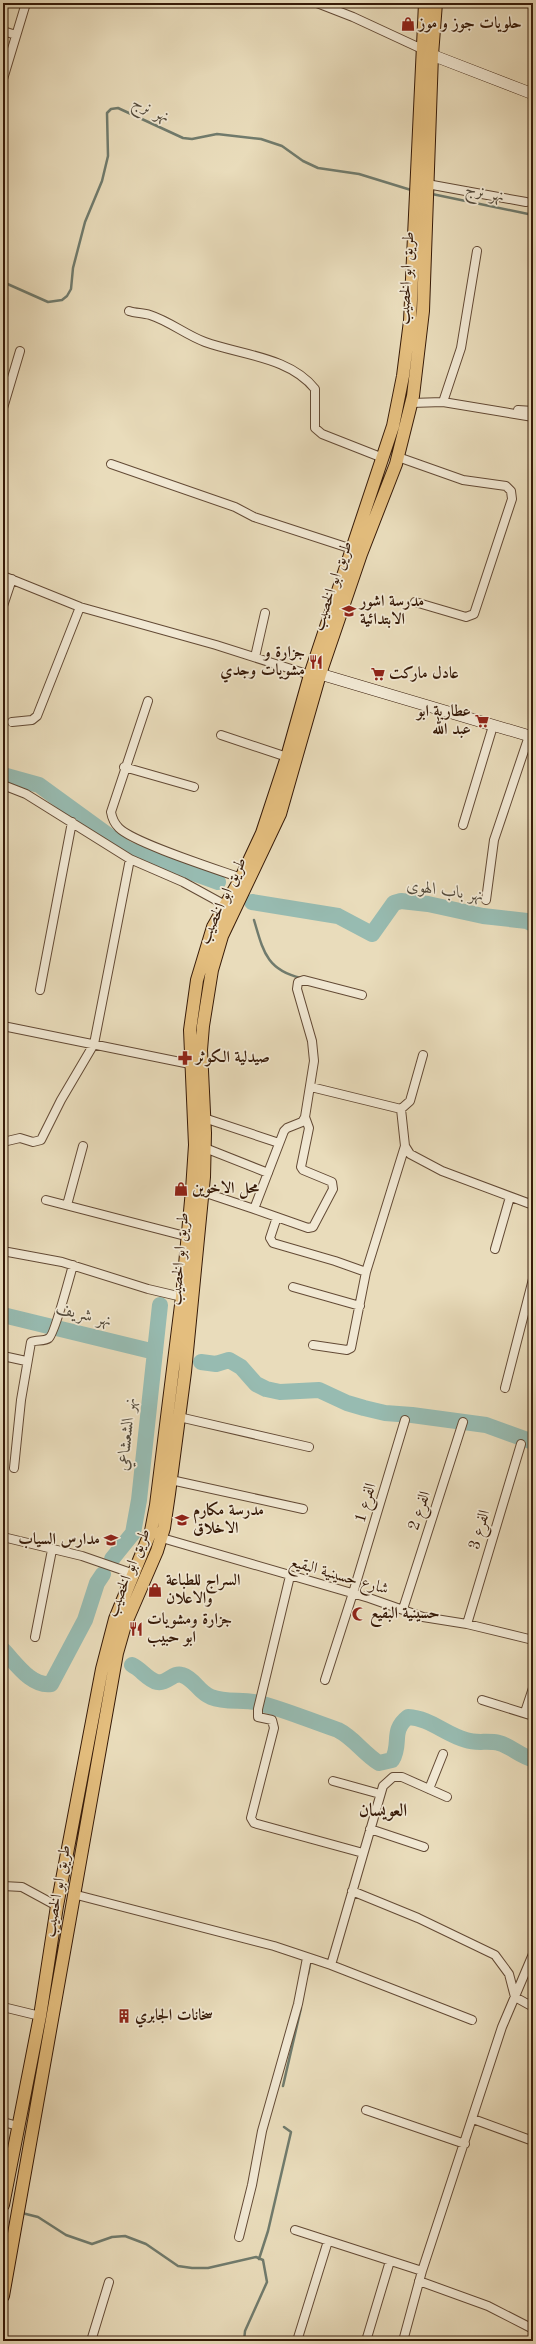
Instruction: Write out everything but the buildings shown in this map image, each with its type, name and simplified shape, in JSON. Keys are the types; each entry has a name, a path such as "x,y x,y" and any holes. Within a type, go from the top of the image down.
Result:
{"main road":[{"name":"طريق ابو الخصيب","path":"3,2296 19,2198 61,1976 73,1894 104,1731 109,1693 121,1638 162,1538 171,1480 203,1192 205,1148 198,1012 218,947 280,814 315,674 390,480 398,457 412,403 422,325 427,184 427,52 425,3"},
{"name":"طريق ابو الخصيب","path":"4,2197 40,2016 57,1906 110,1639 115,1619 151,1531 156,1505 189,1237 195,1145 190,1064 198,1012 201,961 213,927 241,878 262,833 315,674 352,549 378,475 393,426 403,376 410,321 427,52 436,3"},
{"path":"427,52 533,94"},
{"path":"378,475 390,480"},
{"path":"315,674 531,737"},
{"path":"91,1729 104,1731"}],"street":[{"path":"3,79 26,3"},
{"path":"317,3 353,17 427,52"},
{"path":"3,31 16,35"},
{"path":"427,184 526,202"},
{"path":"443,402 461,348 477,251"},
{"path":"129,312 150,315 203,341 245,354 273,360 303,376 315,389 315,428 322,434 383,458"},
{"path":"3,408 20,351"},
{"path":"412,403 443,402 533,417"},
{"path":"480,408 533,411"},
{"path":"398,457 463,480 506,486 510,491 512,499 474,614 466,617 415,602"},
{"path":"111,464 235,506 254,517 352,549"},
{"path":"3,576 80,607 315,674"},
{"path":"3,606 12,579"},
{"path":"12,722 32,720 37,716 80,607"},
{"path":"255,657 265,613"},
{"path":"148,700 124,767 111,812 113,820 120,829 144,842 241,878"},
{"path":"463,825 493,726"},
{"path":"220,735 288,757"},
{"path":"486,900 494,840 531,737"},
{"path":"124,767 194,788"},
{"path":"3,785 26,794 130,859 183,882 225,905"},
{"path":"40,990 72,822"},
{"path":"3,1142 20,1138 33,1142 41,1140 61,1100 94,1044 130,859"},
{"path":"254,1209 279,1143 287,1128 302,1122 305,1117 311,1087 314,1050 297,989 298,982 304,980 362,995"},
{"path":"3,1026 190,1064"},
{"path":"401,1109 410,1101 423,1054"},
{"path":"311,1087 401,1109"},
{"path":"312,1345 347,1350 351,1348 366,1272 405,1146 401,1109"},
{"path":"203,1192 308,1228 313,1227 333,1189 332,1182 303,1170 301,1167 308,1128 305,1117"},
{"path":"204,1118 279,1143"},
{"path":"67,1205 83,1146"},
{"path":"405,1146 410,1154 442,1171 533,1205"},
{"path":"205,1148 268,1173"},
{"path":"495,1249 510,1196"},
{"path":"46,1200 189,1237"},
{"path":"277,1217 270,1238 272,1243 335,1261 366,1272"},
{"path":"8,1252 74,1266 148,1289 182,1297"},
{"path":"14,1468 26,1360 31,1342 46,1340 54,1333 60,1306 74,1266"},
{"path":"505,1388 533,1279"},
{"path":"293,1287 360,1306"},
{"path":"3,1356 26,1360"},
{"path":"179,1417 309,1447"},
{"name":"الفرع 1","path":"325,1680 405,1420"},
{"name":"الفرع 2","path":"403,1609 463,1422"},
{"name":"الفرع 3","path":"467,1624 520,1444"},
{"path":"171,1480 303,1509"},
{"path":"3,1537 100,1562 134,1574"},
{"name":"شارع حسينية البقيع","path":"162,1538 353,1593 403,1609 422,1617 467,1624 533,1640"},
{"path":"35,1637 52,1550"},
{"path":"290,1576 258,1709 258,1717 272,1720 274,1728 251,1818 254,1823 363,1853"},
{"path":"482,1700 529,1714 533,1688"},
{"path":"429,1789 443,1754"},
{"path":"331,1965 383,1786 393,1777 402,1777 447,1797"},
{"path":"333,1781 380,1794"},
{"path":"370,1829 424,1847"},
{"path":"3,1886 22,1887 57,1906"},
{"path":"352,1891 418,1918 495,1955 504,1964 509,1974 515,1997 533,2007"},
{"path":"73,1894 274,1946 331,1965 472,2020"},
{"path":"403,2341 422,2271 465,2144 502,2026 533,1954"},
{"path":"239,2237 252,2185 262,2131 298,2004 307,1958"},
{"path":"3,2007 40,2016"},
{"path":"366,2110 465,2144"},
{"path":"473,2119 533,2141"},
{"path":"3,2122 18,2126"},
{"path":"295,2230 422,2271"},
{"path":"297,2341 328,2241"},
{"path":"366,2341 390,2261"},
{"path":"419,2281 488,2306 533,2329"},
{"path":"91,2341 109,2282"}],"waterway":[{"name":"نهر نرج","path":"3,282 48,302 62,300 67,296 71,289 73,268 85,222 102,181 108,156 107,113 111,109 118,108 183,138 192,139 217,134 261,139 282,146 303,161 318,168 359,174 411,190"},
{"name":"نهر نرج","path":"432,194 533,215"},
{"path":"3,775 39,785 127,849 218,882"},
{"name":"نهر باب الهوى","path":"252,902 338,916 372,934 394,903 401,901 428,904 483,916 527,921 533,924"},
{"path":"254,920 260,941 273,964 280,970 301,978"},
{"name":"نهر الشعشاعي","path":"112,1559 133,1533 139,1500 160,1305"},
{"name":"نهر شريف","path":"3,1315 155,1352"},
{"path":"201,1362 216,1364 229,1360 241,1367 256,1384 266,1389 280,1392 319,1390 347,1403 364,1408 385,1413 486,1425 533,1442"},
{"name":"نهر الشعشاعي","path":"3,1650 30,1678 37,1682 51,1684 85,1620 97,1583 103,1574"},
{"path":"132,1665 157,1682 164,1681 176,1675 182,1675 190,1679 203,1692 211,1697 223,1700 259,1703 338,1730 349,1737 379,1763 392,1760 395,1754 399,1727 408,1717 424,1720 459,1738 466,1740 503,1744 524,1756 533,1759"},
{"path":"308,1974 311,1959"},
{"path":"283,2086 301,2008"},
{"path":"259,2259 268,2231 291,2132 284,2127"},
{"path":"22,2213 38,2217 66,2235 92,2244 112,2237 125,2236 146,2244 178,2266 208,2268 256,2257 263,2260 267,2282 245,2331 244,2341"}],"place":[{"name":"حلويات جوز و موز","path":"408,24"},
{"name":"مدرسة اشور الابتدائية","path":"349,611"},
{"name":"جزارة و مشويات وجدي","path":"316,662"},
{"name":"عادل ماركت","path":"378,674"},
{"name":"عطارية ابو عبد الله","path":"482,721"},
{"name":"صيدلية الكوثر","path":"185,1058"},
{"name":"محل الاخوين","path":"181,1189"},
{"name":"مدرسة مكارم الاخلاق","path":"182,1520"},
{"name":"مدارس السياب","path":"111,1540"},
{"name":"السراج للطباعة والاعلان","path":"155,1590"},
{"name":"حسينية البقيع","path":"359,1614"},
{"name":"جزارة ومشويات ابو حبيب","path":"136,1629"},
{"name":"سخانات الجابري","path":"124,2016"}],"district":[{"name":"العويسان","path":"383,1811"}]}
